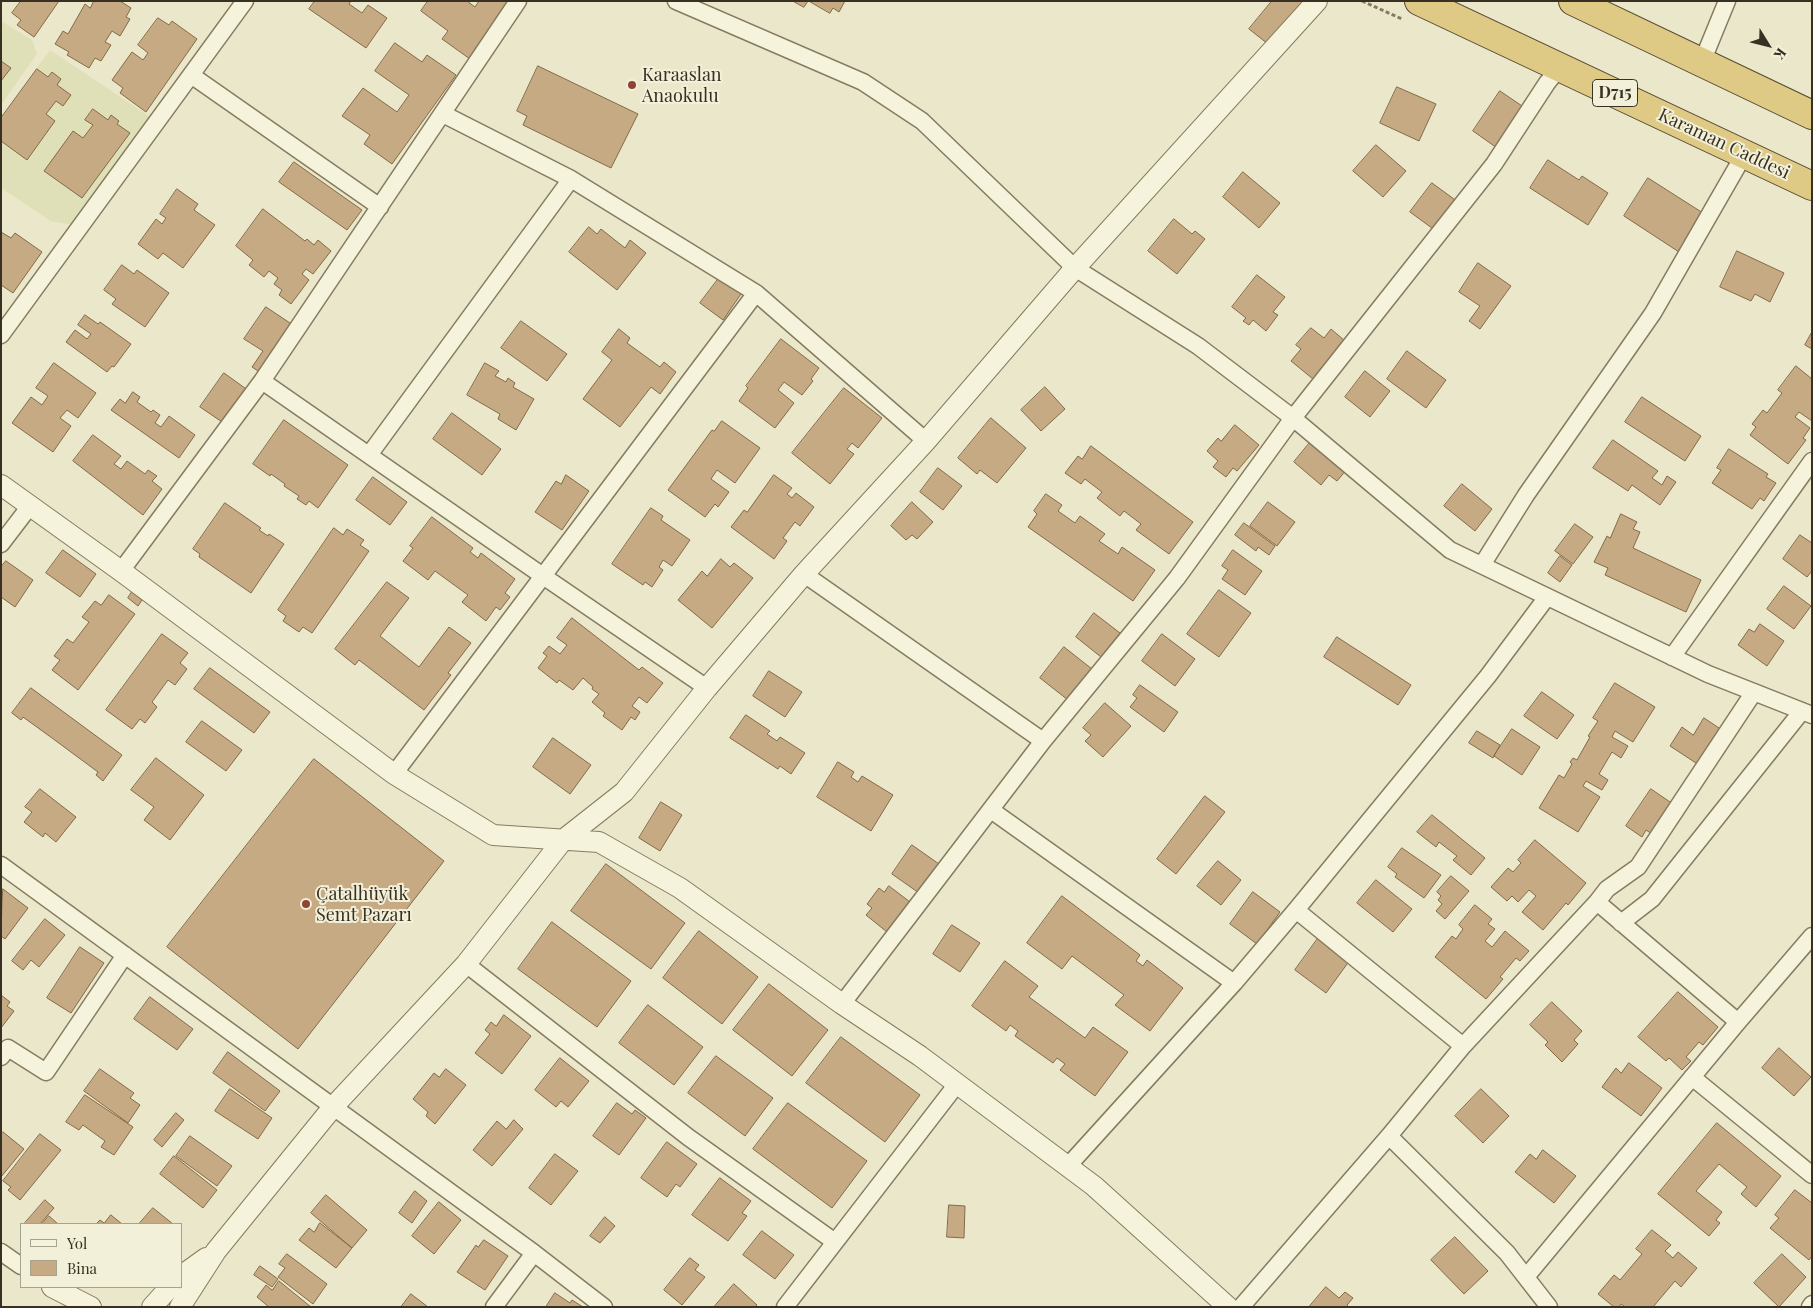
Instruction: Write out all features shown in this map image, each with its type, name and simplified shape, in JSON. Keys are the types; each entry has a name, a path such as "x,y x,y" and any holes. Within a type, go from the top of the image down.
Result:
{"highway":[{"name":"Karaman Caddesi","path":"1419,1 1812,186"},
{"path":"1572,1 1812,115"}],"street":[{"path":"1,335 245,1"},
{"path":"121,571 262,380 518,1"},
{"path":"676,1 863,82 922,121 1075,268 1198,346 1292,418 1450,550 1708,674 1807,713 1652,899 1621,922"},
{"path":"180,1307 216,1251 332,1106 466,964 563,840 624,792 707,688 804,574 926,441 1075,268 1317,1"},
{"path":"1702,62 1727,1"},
{"path":"842,1004 1043,741 1177,578 1292,418 1494,164 1547,83 1560,67"},
{"path":"191,75 380,207"},
{"path":"443,114 571,179 756,293 926,441"},
{"path":"1482,565 1526,495 1653,313 1745,153"},
{"path":"369,455 571,179"},
{"path":"394,774 756,293"},
{"path":"262,380 542,576 707,688"},
{"path":"1672,657 1812,461"},
{"path":"1,485 121,571 394,774 493,835 600,842 680,888 842,1004 920,1056 1068,1166 1094,1186 1228,1307"},
{"path":"1,544 30,506"},
{"path":"804,574 1043,741"},
{"path":"1068,1166 1234,983 1296,910 1488,676 1547,597"},
{"path":"1241,1307 1463,1046 1607,889 1638,867 1754,692"},
{"path":"991,810 1234,983"},
{"path":"1,865 534,1253 604,1307"},
{"path":"1597,902 1738,1022"},
{"path":"1296,910 1463,1046"},
{"path":"1526,1278 1692,1077 1812,936"},
{"path":"1,1057 8,1048 46,1072 125,955"},
{"path":"466,964 688,1136 835,1242"},
{"path":"1692,1077 1812,1175"},
{"path":"786,1307 957,1084"},
{"path":"1388,1136 1507,1253 1549,1307"},
{"path":"182,1275 216,1251"},
{"path":"1,1252 20,1265"},
{"path":"494,1307 534,1253"},
{"path":"49,1288 65,1307"},
{"path":"54,1288 92,1307"},
{"path":"152,1307 169,1288"}],"green space":[{"path":"1,21 32,40 37,54 1,105"},
{"path":"50,50 155,120 73,225 51,221 1,188 1,117"}],"building":[{"path":"21,1 59,1 34,37 17,25 21,20 12,13"},
{"path":"94,1 120,1 131,8 126,17 130,19 120,36 112,31 105,42 111,45 101,61 95,58 89,68 67,55 69,52 55,44 63,31 68,34 85,4 90,8"},
{"path":"315,1 351,1 349,4 362,13 368,5 387,18 366,48 309,9"},
{"path":"428,1 467,1 475,7 479,1 512,1 470,59 442,39 448,31 421,11"},
{"path":"793,1 808,1 804,7"},
{"path":"809,1 845,1 839,12 833,8 830,13"},
{"path":"1272,1 1311,1 1273,48 1249,29"},
{"path":"158,18 169,25 172,21 197,39 146,112 120,93 123,88 112,80 132,52 143,60 148,53 138,45"},
{"path":"395,43 422,62 427,55 456,75 392,164 364,144 370,135 342,116 363,88 397,112 409,95 375,71"},
{"path":"1,61 11,68 1,81"},
{"path":"538,66 638,114 611,168 523,125 527,116 517,111"},
{"path":"37,69 48,77 52,72 61,79 57,85 71,95 63,106 56,101 46,114 55,121 27,160 1,141 1,118"},
{"path":"1397,87 1436,104 1419,141 1380,123"},
{"path":"1500,91 1525,108 1497,148 1473,131"},
{"path":"93,109 108,120 111,115 119,121 117,124 130,133 82,198 44,171 73,131 83,138 93,125 85,120"},
{"path":"1376,145 1406,171 1383,197 1353,171"},
{"path":"1548,160 1579,180 1582,176 1608,193 1588,225 1530,188"},
{"path":"294,162 362,210 347,230 279,182"},
{"path":"1243,172 1280,203 1259,228 1223,197"},
{"path":"1648,178 1703,213 1679,252 1624,216"},
{"path":"1432,183 1458,202 1436,231 1410,212"},
{"path":"177,189 198,204 194,210 215,225 183,268 163,253 158,259 138,244 156,219 162,224 166,218 160,214"},
{"path":"263,209 305,241 307,239 314,245 318,240 331,251 313,274 306,269 302,274 309,280 291,304 279,295 282,290 274,284 278,278 269,271 264,277 249,265 253,260 236,246"},
{"path":"1174,219 1192,234 1195,231 1205,239 1177,274 1148,251"},
{"path":"589,227 597,234 601,229 625,248 630,240 646,253 617,290 569,252"},
{"path":"1,232 11,238 15,233 42,252 13,293 1,285"},
{"path":"1737,251 1784,273 1770,302 1755,294 1751,301 1720,287"},
{"path":"1478,263 1511,286 1480,329 1469,321 1480,306 1459,292"},
{"path":"122,265 134,274 137,270 169,293 145,327 112,304 116,299 104,290"},
{"path":"1257,275 1285,297 1273,312 1278,315 1266,331 1253,320 1249,325 1243,321 1246,318 1232,307"},
{"path":"719,278 741,294 723,320 700,303"},
{"path":"266,307 293,325 261,373 252,367 263,351 244,339"},
{"path":"85,315 98,324 100,322 131,344 114,367 112,366 107,372 66,342 75,330 87,339 91,334 78,325"},
{"path":"521,321 567,354 547,381 501,348"},
{"path":"1311,328 1324,338 1331,329 1345,341 1313,379 1291,361 1301,349 1296,345"},
{"path":"619,329 630,338 627,343 660,367 664,362 676,372 660,394 651,387 620,427 583,399 612,360 602,352"},
{"path":"1812,332 1812,349 1805,345"},
{"path":"781,339 819,368 811,379 813,381 802,395 784,382 778,390 794,403 775,428 739,401 748,388 746,386"},
{"path":"1407,351 1446,380 1426,408 1387,379"},
{"path":"54,363 96,393 78,418 67,410 60,418 71,426 53,452 12,423 31,397 42,405 48,396 36,388"},
{"path":"485,363 499,371 495,376 506,382 508,378 515,383 513,387 534,399 516,430 498,419 500,414 467,395"},
{"path":"1796,366 1812,379 1812,421 1799,412 1795,417 1810,428 1803,438 1806,440 1788,464 1750,435 1756,427 1752,424 1763,410 1767,413 1782,393 1778,390"},
{"path":"1365,371 1390,391 1370,417 1345,397"},
{"path":"224,373 249,391 225,424 200,407"},
{"path":"1045,387 1065,409 1041,431 1021,410"},
{"path":"844,388 882,418 858,448 852,443 847,449 854,454 830,484 792,453"},
{"path":"133,392 140,397 137,402 151,412 153,410 160,415 155,423 161,427 169,416 195,435 179,458 111,410 120,399 125,403"},
{"path":"1642,397 1701,436 1685,461 1625,422"},
{"path":"452,413 501,449 482,475 433,439"},
{"path":"991,418 1026,448 997,483 980,470 977,474 958,458"},
{"path":"284,420 348,465 318,508 309,501 306,505 297,499 299,496 284,486 285,484 253,464"},
{"path":"722,421 760,448 735,483 717,470 711,479 729,492 718,507 715,504 705,517 668,490 712,430 714,431"},
{"path":"1235,425 1259,445 1237,471 1233,468 1226,477 1213,467 1218,461 1207,451 1218,438 1221,441"},
{"path":"93,435 121,456 114,464 121,469 127,461 145,474 148,470 157,476 152,481 162,489 143,515 73,461"},
{"path":"1312,440 1347,469 1337,481 1329,475 1321,485 1294,462"},
{"path":"1613,440 1658,471 1652,478 1662,485 1667,476 1676,482 1660,505 1632,485 1628,491 1593,468"},
{"path":"1091,446 1193,522 1169,554 1136,530 1141,524 1124,511 1120,516 1097,498 1102,492 1085,479 1081,484 1065,473 1078,456 1082,459"},
{"path":"1729,449 1768,474 1766,477 1776,483 1764,501 1760,498 1752,509 1712,483 1721,470 1717,468"},
{"path":"938,468 962,486 943,510 920,492"},
{"path":"566,475 589,491 562,530 535,512 556,481 561,484"},
{"path":"774,475 792,488 787,494 792,498 796,493 814,507 800,526 795,522 783,538 787,541 774,559 731,527 744,510 747,512"},
{"path":"373,477 407,502 390,525 356,500"},
{"path":"1462,484 1492,509 1475,531 1444,506"},
{"path":"1046,494 1062,505 1058,511 1075,523 1080,516 1105,534 1099,541 1118,554 1122,547 1155,570 1133,601 1028,527 1037,514 1034,511"},
{"path":"912,502 933,522 917,539 912,535 906,540 891,526"},
{"path":"1268,502 1295,522 1277,546 1250,526"},
{"path":"225,503 261,528 259,530 284,544 251,593 199,557 200,554 193,549"},
{"path":"651,508 663,516 661,520 690,540 672,566 663,560 659,567 663,570 652,587 645,582 643,585 612,564"},
{"path":"1621,514 1637,522 1633,529 1640,532 1633,548 1701,580 1686,612 1605,575 1608,568 1594,562 1607,536 1610,538"},
{"path":"432,517 473,548 470,552 478,558 481,553 515,579 505,593 510,597 500,610 496,607 486,621 462,602 468,595 435,571 428,580 403,561 413,548 410,546"},
{"path":"1244,523 1275,546 1269,555 1258,547 1256,551 1235,535"},
{"path":"1575,524 1593,537 1573,564 1555,551"},
{"path":"334,528 343,535 347,529 364,540 360,545 369,551 312,633 303,627 299,632 283,621 286,616 278,610"},
{"path":"1800,535 1812,543 1812,571 1807,577 1783,559"},
{"path":"63,550 96,574 80,597 46,573"},
{"path":"1233,550 1262,571 1245,595 1222,579 1228,570 1222,566"},
{"path":"1560,556 1572,565 1560,582 1548,573"},
{"path":"721,559 730,567 734,563 753,578 712,628 678,600 702,571 707,576"},
{"path":"6,561 33,580 15,607 1,597 1,567"},
{"path":"387,582 409,598 380,636 419,667 449,627 471,643 448,673 451,675 424,710 359,660 355,665 335,649"},
{"path":"1784,586 1811,606 1794,629 1767,609"},
{"path":"1219,590 1251,613 1219,657 1187,634"},
{"path":"132,592 142,600 138,606 128,598"},
{"path":"109,595 135,614 78,690 52,670 60,660 54,656 67,639 73,643 89,622 82,617 95,601 101,605"},
{"path":"1094,613 1120,633 1101,657 1076,637"},
{"path":"572,618 639,670 642,667 663,683 647,703 639,697 632,706 640,712 635,720 631,717 622,730 603,716 605,713 592,702 599,694 583,678 573,690 559,680 557,683 538,668 547,656 543,653 549,646 560,654 567,645 557,638"},
{"path":"1760,624 1784,641 1767,666 1738,645 1749,629 1754,632"},
{"path":"162,634 188,653 180,663 187,669 175,685 168,680 152,702 157,707 145,723 140,719 132,729 106,710"},
{"path":"1162,634 1195,659 1175,686 1142,661"},
{"path":"1337,637 1411,685 1398,705 1324,657"},
{"path":"1064,647 1092,669 1068,700 1040,678"},
{"path":"210,668 270,712 254,733 194,689"},
{"path":"769,671 802,692 785,717 753,696"},
{"path":"1615,683 1655,707 1633,742 1615,731 1612,737 1628,746 1621,758 1612,752 1599,774 1608,780 1602,790 1586,781 1583,786 1600,797 1578,832 1539,808 1559,775 1564,778 1572,764 1570,762 1573,758 1577,760 1590,737 1588,736 1598,721 1593,718"},
{"path":"1140,685 1178,712 1164,732 1130,707 1137,698 1133,695"},
{"path":"31,688 122,755 103,781 96,775 98,772 23,717 21,720 12,713"},
{"path":"1542,692 1574,715 1557,739 1524,716"},
{"path":"1105,703 1131,726 1103,757 1085,741 1091,735 1083,728"},
{"path":"746,715 770,731 767,734 777,741 780,737 805,753 791,774 780,766 778,769 730,738"},
{"path":"1704,718 1722,730 1699,765 1670,746 1682,727 1693,735"},
{"path":"202,721 242,750 226,771 186,742"},
{"path":"1512,729 1540,747 1522,775 1494,756"},
{"path":"1477,731 1500,745 1493,758 1469,743"},
{"path":"553,738 591,765 570,794 533,767"},
{"path":"156,758 204,795 170,840 144,820 154,807 131,790"},
{"name":"Çatalhüyük Semt Pazarı","path":"314,759 444,861 298,1049 167,947"},
{"path":"838,762 854,772 851,777 858,782 862,776 893,795 871,831 817,797"},
{"path":"40,789 76,817 56,842 45,833 43,837 24,822 32,812 25,807"},
{"path":"1651,789 1673,804 1652,834 1646,830 1642,837 1626,826"},
{"path":"1205,796 1225,812 1176,874 1157,859"},
{"path":"661,802 682,815 660,851 639,838"},
{"path":"1432,815 1485,858 1471,875 1453,860 1457,856 1439,842 1436,847 1417,832"},
{"path":"1535,840 1586,883 1568,905 1566,903 1543,930 1522,912 1536,896 1529,890 1518,902 1512,896 1507,901 1491,887 1508,868 1513,872 1521,863 1518,860"},
{"path":"912,845 939,864 919,893 892,874"},
{"path":"1402,848 1441,875 1424,898 1395,877 1397,874 1388,867"},
{"path":"1218,861 1241,880 1221,905 1197,886"},
{"path":"606,864 685,923 651,969 571,911"},
{"path":"1451,876 1469,891 1445,919 1436,911 1442,904 1438,900 1441,896 1437,892"},
{"path":"1376,880 1412,909 1393,932 1357,903"},
{"path":"889,886 910,902 887,932 866,915 872,908 867,904 879,888 884,892"},
{"path":"3,889 28,908 5,939 1,936"},
{"path":"1253,892 1280,912 1257,944 1230,924"},
{"path":"1062,896 1140,955 1136,961 1143,966 1147,960 1183,988 1150,1031 1115,1005 1124,995 1072,956 1062,969 1027,943"},
{"path":"1475,905 1492,919 1488,924 1495,929 1485,941 1492,947 1505,931 1529,951 1520,961 1516,958 1500,977 1503,979 1486,999 1435,957 1452,936 1456,939 1463,929 1459,925"},
{"path":"45,919 65,935 39,967 31,960 23,970 12,961"},
{"path":"552,922 631,981 597,1027 518,969"},
{"path":"952,925 980,943 960,972 933,954"},
{"path":"699,931 758,977 722,1024 663,978"},
{"path":"1319,937 1350,960 1326,993 1295,970"},
{"path":"80,947 104,963 71,1013 47,998"},
{"path":"1005,961 1038,986 1029,997 1085,1038 1093,1027 1128,1052 1095,1096 1060,1070 1065,1064 1057,1058 1053,1063 1015,1036 1018,1031 1010,1025 1006,1031 972,1006"},
{"path":"769,984 828,1030 792,1076 733,1030"},
{"path":"1678,992 1718,1027 1703,1045 1699,1042 1686,1057 1691,1061 1682,1070 1669,1058 1666,1061 1638,1037"},
{"path":"1,995 10,1002 7,1006 14,1011 1,1028"},
{"path":"150,997 193,1029 177,1050 134,1019"},
{"path":"1552,1002 1582,1031 1574,1040 1578,1044 1562,1062 1545,1045 1548,1042 1530,1025"},
{"path":"648,1005 703,1047 674,1085 619,1043"},
{"path":"504,1015 531,1036 502,1074 475,1053 490,1034 485,1030 491,1022 496,1026"},
{"path":"841,1037 920,1095 885,1142 806,1083"},
{"path":"1779,1048 1811,1077 1794,1096 1762,1068"},
{"path":"228,1052 280,1091 265,1111 213,1073"},
{"path":"716,1056 773,1098 745,1136 688,1093"},
{"path":"560,1058 589,1081 568,1107 561,1101 556,1107 535,1090"},
{"path":"1629,1063 1662,1088 1641,1116 1602,1087 1616,1068 1621,1073"},
{"path":"100,1069 134,1093 130,1098 140,1105 128,1123 84,1091"},
{"path":"446,1069 466,1085 435,1124 426,1116 428,1112 413,1099 434,1073 439,1077"},
{"path":"230,1089 272,1118 258,1139 215,1111"},
{"path":"1481,1089 1509,1116 1483,1143 1455,1116"},
{"path":"85,1095 133,1127 114,1155 101,1147 105,1141 83,1125 79,1130 66,1122"},
{"path":"617,1103 632,1114 635,1110 646,1118 619,1155 593,1136"},
{"path":"788,1103 867,1161 832,1208 753,1149"},
{"path":"176,1113 184,1120 162,1147 154,1140"},
{"path":"514,1120 523,1129 492,1166 473,1150 497,1121 506,1129"},
{"path":"1717,1123 1781,1176 1756,1207 1741,1194 1747,1187 1719,1164 1696,1191 1722,1212 1716,1220 1720,1223 1709,1236 1658,1194"},
{"path":"3,1132 24,1149 1,1177 1,1134"},
{"path":"40,1134 61,1150 20,1200 8,1190 11,1187 3,1181"},
{"path":"190,1136 232,1166 217,1186 176,1156"},
{"path":"667,1142 697,1164 680,1187 676,1184 667,1197 641,1178"},
{"path":"1543,1150 1576,1176 1554,1203 1515,1172 1530,1154 1536,1159"},
{"path":"555,1154 578,1171 551,1205 529,1188"},
{"path":"174,1156 217,1190 203,1208 160,1174"},
{"path":"720,1178 751,1201 742,1213 747,1216 728,1241 692,1215"},
{"path":"1795,1190 1812,1203 1812,1256 1809,1260 1770,1228 1779,1218 1775,1215"},
{"path":"415,1191 427,1201 412,1223 399,1213"},
{"path":"326,1195 367,1230 352,1248 311,1213"},
{"path":"45,1200 54,1208 41,1223 25,1223"},
{"path":"439,1202 461,1220 434,1254 412,1236"},
{"path":"949,1205 965,1206 964,1238 947,1237"},
{"path":"153,1208 172,1223 140,1223"},
{"path":"111,1215 121,1223 104,1223"},
{"path":"49,1216 57,1223 43,1223"},
{"path":"605,1217 615,1226 600,1243 590,1236"},
{"path":"320,1223 352,1248 336,1268 299,1240 309,1228 314,1232"},
{"path":"1652,1230 1671,1245 1665,1251 1673,1258 1678,1252 1697,1268 1681,1287 1675,1281 1653,1307 1625,1307 1621,1304 1619,1307 1614,1307 1598,1294 1614,1275 1620,1280 1642,1254 1636,1249"},
{"path":"762,1231 794,1255 775,1279 743,1255"},
{"path":"1455,1237 1488,1271 1464,1294 1431,1260"},
{"path":"484,1240 508,1256 485,1290 457,1272 476,1245 478,1247"},
{"path":"287,1254 327,1284 313,1304 278,1277 285,1268 279,1264"},
{"path":"1782,1254 1806,1277 1779,1307 1754,1283"},
{"path":"690,1258 699,1265 695,1270 705,1277 682,1305 664,1290"},
{"path":"260,1266 278,1279 272,1287 254,1275"},
{"path":"279,1281 311,1307 269,1307 257,1297 266,1285 272,1290"},
{"path":"734,1284 757,1305 755,1307 714,1307"},
{"path":"1326,1287 1339,1298 1345,1292 1353,1298 1347,1305 1349,1307 1309,1307"},
{"path":"555,1293 570,1303 572,1300 583,1307 546,1307"},
{"path":"411,1294 428,1307 401,1307"}],"place":[{"name":"Karaaslan Anaokulu","path":"632,85"},
{"name":"Çatalhüyük Semt Pazarı","path":"306,904"}]}
